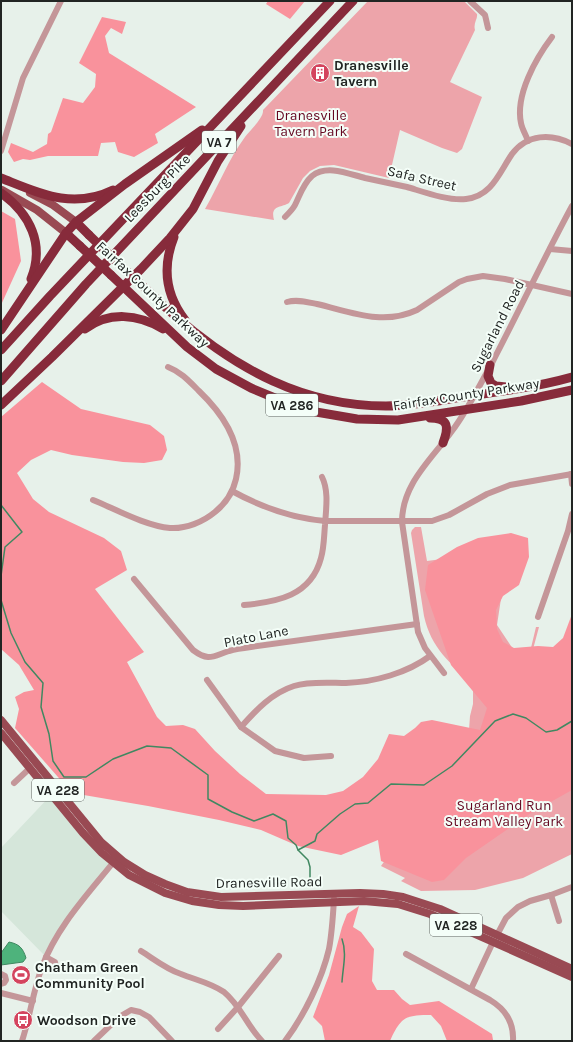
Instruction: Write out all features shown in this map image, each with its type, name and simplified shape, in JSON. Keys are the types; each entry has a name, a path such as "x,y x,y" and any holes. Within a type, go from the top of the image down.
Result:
{"highway":[{"name":"Leesburg Pike","path":"1,350 330,1"},
{"name":"Leesburg Pike","path":"1,381 86,284 353,1"},
{"path":"1,405 133,277 179,227 198,202 218,160 268,91"},
{"path":"1,330 66,233 76,222 125,184 195,136 233,103"},
{"path":"1,178 47,196 65,200 95,197 125,184"},
{"path":"1,193 22,211 27,218 34,236 36,266 24,297"},
{"name":"Fairfax County Parkway","path":"76,222 174,315 198,334 239,364 296,392 357,405 387,406 414,404 474,395 572,377"},
{"path":"179,227 172,242 168,259 168,284 175,306 198,334"},
{"name":"Fairfax County Parkway","path":"66,233 187,347 216,369 264,394 300,408 329,415 357,419 386,420 410,418 521,401 572,390"},
{"path":"52,357 95,323 108,318 120,316 136,317 151,322 187,347"},
{"path":"490,365 489,380 494,385 500,387 527,386"},
{"path":"410,418 433,418 442,420 447,425 448,429 443,443"}],"main road":[{"path":"1,178 53,205 76,222"},
{"path":"1,190 33,208 59,226 66,233"},
{"name":"Dranesville Road","path":"1,720 115,860"},
{"name":"Dranesville Road","path":"1,733 83,833 115,860 165,884 187,892 205,896 230,898 334,898 408,907 495,938 572,968"},
{"name":"Dranesville Road","path":"495,938 572,977"}],"street":[{"path":"1,151 23,78 61,1"},
{"path":"470,1 485,15 488,28"},
{"path":"528,141 521,122 523,94 540,54 552,37"},
{"name":"Safa Street","path":"285,217 294,206 307,182 313,175 327,170 382,181 449,198 471,198 483,193 493,185 512,155 521,145 528,141 535,138 548,136 563,139 572,144"},
{"name":"Sugarland Road","path":"444,673 430,656 420,640 402,522 404,504 408,491 416,477 467,409 572,206"},
{"path":"550,249 572,252"},
{"path":"287,302 301,300 368,316 385,318 401,316 413,312 451,286 471,278 491,276 572,294"},
{"path":"93,500 152,524 174,528 190,526 212,515 224,504 232,491 237,474 238,456 237,448 229,428 210,402 182,374 168,367"},
{"path":"232,491 282,514 296,517 325,521 423,522 440,519 487,494 510,485 571,474 572,484"},
{"path":"244,605 277,601 292,595 306,585 316,571 322,558 325,521 326,491 322,477"},
{"path":"538,616 568,531 572,514"},
{"name":"Plato Lane","path":"134,579 193,650 206,657 215,657 226,652 251,647 417,624"},
{"path":"241,727 263,704 295,686 372,680 406,669 430,656"},
{"path":"207,680 241,727 275,751 304,758 331,756"},
{"path":"14,783 30,768"},
{"path":"22,1041 39,975 46,957 60,932 77,908 115,860"},
{"path":"471,989 506,918 518,907 530,901 572,887"},
{"path":"551,895 559,921"},
{"path":"285,1041 298,1022 322,973 331,936 334,898"},
{"path":"141,950 171,970 216,987 238,1006 252,1029 262,1041"},
{"path":"406,954 495,1002 504,1011 511,1023 513,1041"},
{"path":"218,1029 279,956"},
{"path":"46,957 55,962 56,967"},
{"path":"1,974 5,976 6,980 1,984"},
{"path":"1,993 32,1001"},
{"path":"94,1041 119,1017 131,1010 140,1012 149,1017 172,1041"}],"shaded area":[{"path":"52,794 113,863 82,901 46,957 1,911 1,848"},
{"path":"9,942 18,945 22,949 26,958 23,962 1,965 1,953"}],"green space":[{"path":"268,1 305,1 290,19 266,4"},
{"name":"Dranesville Tavern Park","path":"368,1 464,1 477,14 475,30 450,82 482,97 462,149 457,153 400,130 389,178 334,165 320,166 310,171 303,178 289,203 275,209 273,215 274,220 205,209 234,155 245,137 261,117 263,110"},
{"path":"102,17 126,22 122,34 111,28 105,36 109,53 196,107 155,134 158,143 134,157 118,152 115,142 101,143 98,156 48,156 30,160 23,159 14,162 8,152 11,143 33,152 47,144 48,134 51,132 63,98 83,103 95,87 96,74 79,63"},
{"path":"1,211 15,219 21,261 1,305"},
{"path":"42,382 81,409 150,425 164,436 167,450 162,460 144,463 123,462 72,455 51,450 31,460 17,473 33,499 49,512 104,538 121,551 127,570 95,589 144,652 127,662 157,717 166,726 183,725 195,729 215,751 240,774 266,794 326,795 343,791 363,777 378,759 389,734 404,736 421,722 432,720 480,730 487,708 451,665 425,590 428,565 457,547 478,538 511,533 528,538 529,557 519,585 503,596 496,610 497,629 503,642 514,648 538,646 553,647 563,638 572,614 572,790 531,813 466,858 444,880 432,882 381,861 378,840 341,855 298,846 261,830 219,820 72,793 15,728 19,709 15,697 24,692 34,690 19,665 1,649 1,417"},
{"name":"Sugarland Run Stream Valley Park","path":"415,527 421,527 427,561 457,557 502,592 497,625 513,649 530,652 536,627 539,627 532,653 550,657 572,640 572,854 523,878 475,890 421,891 401,881 405,878 381,866 416,817 469,730 473,704 473,684 442,654 431,637 427,627 411,533"},
{"path":"359,906 353,927 361,932 374,949 372,981 377,990 394,990 410,1005 439,1001 492,1034 493,1040 447,1041 441,1026 431,1015 415,1016 405,1019 397,1027 390,1041 325,1041 322,1026 313,1017 329,975 347,914"}],"waterway":[{"path":"1,505 22,532 5,547 1,576"},
{"path":"1,600 11,633 25,662 43,683 41,707 49,734 53,761 64,777 86,777 113,759 147,746 171,748 208,775 208,799 232,812 254,821 273,814 286,821 288,838 296,845 298,850 308,860 310,867 310,880 315,884"},
{"path":"298,850 315,841 317,834 340,814 355,804 368,803 391,784 424,785 452,766 495,721 513,714 526,718 546,732 557,730 572,721"},
{"path":"342,939 344,955 342,982"}],"place":[{"name":"Dranesville Tavern","path":"320,73"},
{"name":"Chatham Green Community Pool","path":"21,975"},
{"name":"Woodson Drive","path":"23,1020"}]}
